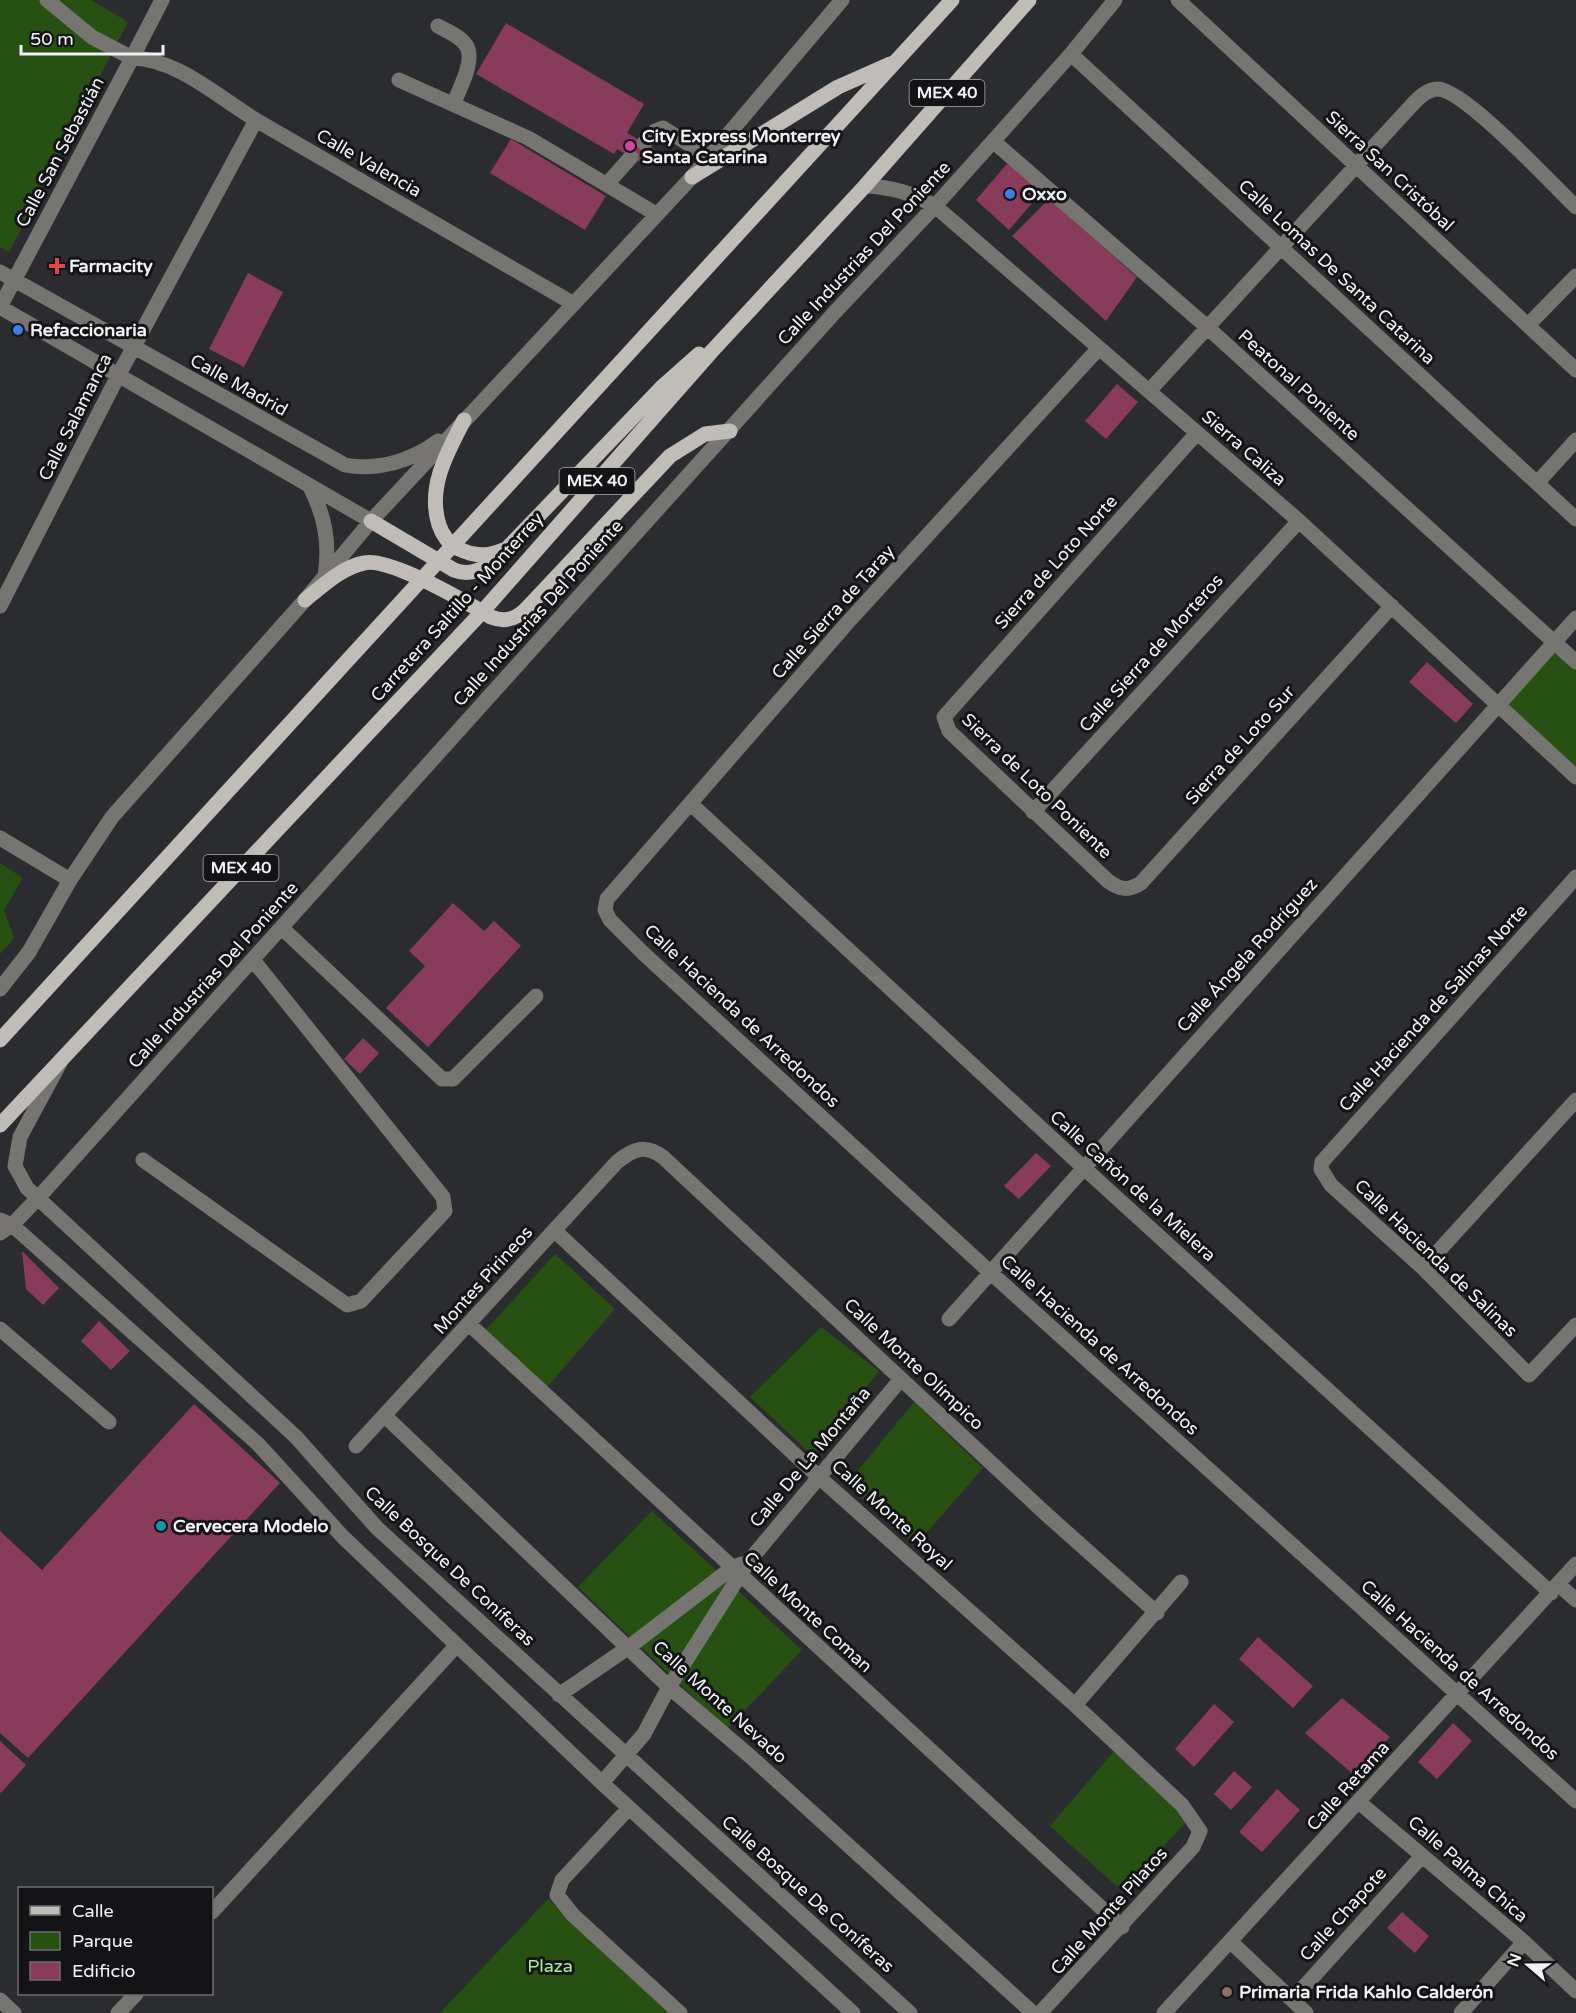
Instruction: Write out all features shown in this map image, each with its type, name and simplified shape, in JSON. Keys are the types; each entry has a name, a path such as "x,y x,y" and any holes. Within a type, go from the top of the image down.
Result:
{"main road":[{"name":"MEX 40","path":"0,1040 952,0"},
{"name":"Carretera Saltillo - Monterrey","path":"0,1125 483,612 712,351 865,186 1029,0"},
{"path":"692,177 779,120 838,87 896,62"},
{"path":"371,521 460,573 485,568 494,562 663,386 695,356 712,351"},
{"path":"464,420 441,467 437,481 436,508 441,531 454,547 471,554 490,555 507,548"},
{"path":"305,600 357,564 375,561 402,571 498,620 517,617 670,456 705,434 730,431"}],"street":[{"name":"Calle Valencia","path":"47,0 93,37 138,58 160,62 179,72 256,120 574,304"},
{"name":"Calle San Sebastián","path":"0,307 7,276 138,58 162,0"},
{"path":"0,989 29,952 70,880 112,817 305,600 371,521 464,420 491,395 709,158 842,0"},
{"name":"Calle Industrias Del Poniente","path":"4,1226 38,1198 835,312 935,206 1071,54 1115,0"},
{"name":"Sierra San Cristóbal","path":"1178,0 1576,370"},
{"path":"438,26 461,39 468,50 468,65 453,103"},
{"name":"Calle Lomas De Santa Catarina","path":"1071,54 1576,519"},
{"path":"399,80 528,138 656,214"},
{"path":"1150,390 1420,96 1440,89 1462,100 1576,207"},
{"name":"Calle Salamanca","path":"0,606 118,376 256,120"},
{"path":"644,143 655,131 663,129 709,158"},
{"name":"Peatonal Poniente","path":"993,141 1207,327 1576,662"},
{"path":"607,184 631,158"},
{"name":"Sierra Caliza","path":"865,186 890,187 914,194 935,206 1299,521 1576,777"},
{"name":"Calle Madrid","path":"7,276 345,465 371,468 411,456 428,448 464,420"},
{"path":"1528,325 1576,276"},
{"path":"0,307 371,521"},
{"name":"Calle Sierra de Taray","path":"605,910 607,899 848,622 1099,348"},
{"name":"Sierra de Loto Norte","path":"944,717 1197,433"},
{"path":"1538,482 1576,440"},
{"path":"310,486 320,507 328,540 324,578"},
{"name":"Calle Sierra de Morteros","path":"1033,812 1299,521"},
{"name":"Sierra de Loto Sur","path":"1108,881 1129,889 1141,883 1392,606"},
{"name":"Calle Ángela Rodríguez","path":"949,1319 1576,618"},
{"name":"Sierra de Loto Poniente","path":"944,717 949,731 1108,881"},
{"name":"Calle Cañón de la Mielera","path":"690,804 1084,1168 1555,1589 1576,1600"},
{"path":"0,838 70,880"},
{"name":"Calle Hacienda de Salinas Norte","path":"1321,1165 1576,877"},
{"name":"Calle Hacienda de Arredondos","path":"605,910 610,920 643,953 991,1273 1576,1801"},
{"path":"282,928 442,1079 453,1079 536,996"},
{"path":"143,1160 347,1305 361,1301 445,1211 443,1197 253,960"},
{"name":"Calle Bosque De Coníferas","path":"63,1056 27,1123 16,1152 15,1166 27,1188 296,1437 377,1528 910,2013"},
{"path":"1423,1268 1576,1100"},
{"name":"Montes Pirineos","path":"356,1446 617,1162 636,1149 644,1147"},
{"name":"Calle Monte Olímpico","path":"644,1147 664,1158 1157,1613"},
{"name":"Calle Hacienda de Salinas","path":"1321,1165 1324,1177 1331,1185 1423,1268 1529,1375 1576,1325"},
{"path":"4,1226 258,1444 343,1537 602,1783 854,2013"},
{"name":"Calle Monte Royal","path":"555,1231 820,1478 1075,1705 1182,1805 1200,1831"},
{"name":"Calle Monte Coman","path":"469,1324 1122,1927"},
{"path":"0,1329 109,1422"},
{"name":"Calle De La Montaña","path":"560,1695 736,1572 749,1560 901,1379"},
{"name":"Calle Monte Nevado","path":"385,1416 558,1583 629,1647 669,1688 751,1757 1033,2013"},
{"name":"Calle Retama","path":"1164,2013 1360,1803 1576,1564"},
{"path":"602,1783 627,1755 652,1720 736,1572"},
{"path":"1075,1705 1157,1613 1181,1582"},
{"path":"213,1911 458,1645"},
{"name":"Calle Palma Chica","path":"1360,1803 1524,1942 1576,1991"},
{"path":"629,1808 562,1880 557,1895 573,1915 680,2013"},
{"name":"Calle Monte Pilatos","path":"1040,2013 1122,1927 1193,1847 1200,1831"},
{"name":"Calle Chapote","path":"1293,1999 1422,1856"},
{"path":"1231,1942 1306,2013"},
{"path":"1461,2013 1524,1942"},
{"path":"118,2013 135,1995"},
{"path":"0,2000 14,2013"}],"green space":[{"path":"0,0 91,0 128,22 9,252 0,247"},
{"path":"1551,638 1576,661 1576,783 1491,704"},
{"path":"0,863 23,878 4,910 14,938 0,954"},
{"path":"555,1254 615,1309 547,1387 486,1330"},
{"path":"821,1327 879,1371 813,1456 750,1397"},
{"path":"914,1402 983,1468 916,1545 846,1485"},
{"path":"652,1511 802,1650 727,1729 578,1587"},
{"path":"1116,1749 1186,1813 1187,1821 1124,1889 1114,1884 1050,1826"},
{"name":"Plaza","path":"548,1899 673,2013 440,2013"}],"building":[{"path":"506,23 644,104 627,133 655,149 645,165 617,149 614,154 476,74"},
{"path":"511,139 606,196 585,230 490,173"},
{"name":"Oxxo","path":"1011,159 1045,188 1009,230 976,200"},
{"path":"1049,199 1137,277 1106,321 1012,236"},
{"path":"248,273 283,292 244,367 209,349"},
{"path":"1117,384 1138,402 1106,439 1085,421"},
{"path":"1427,662 1473,704 1456,723 1409,682"},
{"path":"453,903 484,931 494,921 521,946 428,1047 386,1008 425,966 409,951"},
{"path":"363,1038 379,1053 360,1074 344,1059"},
{"path":"1036,1153 1051,1166 1019,1199 1004,1186"},
{"path":"22,1251 59,1288 43,1305 26,1289"},
{"path":"99,1321 130,1351 111,1370 81,1341"},
{"name":"Cervecera Modelo","path":"194,1404 280,1483 28,1758 0,1733 0,1531 42,1570"},
{"path":"1258,1637 1313,1686 1293,1708 1239,1659"},
{"path":"1342,1698 1390,1737 1354,1775 1305,1733"},
{"path":"1214,1704 1234,1722 1194,1767 1175,1749"},
{"path":"1453,1723 1472,1741 1437,1779 1418,1762"},
{"path":"0,1741 26,1765 1,1793 0,1792"},
{"path":"1234,1771 1252,1787 1231,1810 1214,1794"},
{"path":"1277,1789 1300,1810 1262,1852 1239,1832"},
{"path":"1402,1912 1429,1936 1415,1953 1387,1928"}],"place":[{"name":"City Express Monterrey Santa Catarina","path":"630,146"},
{"name":"Oxxo","path":"1010,194"},
{"name":"Farmacity","path":"57,266"},
{"name":"Refaccionaria","path":"18,330"},
{"name":"Cervecera Modelo","path":"161,1526"},
{"name":"Primaria Frida Kahlo Calderón","path":"1227,1992"}]}
